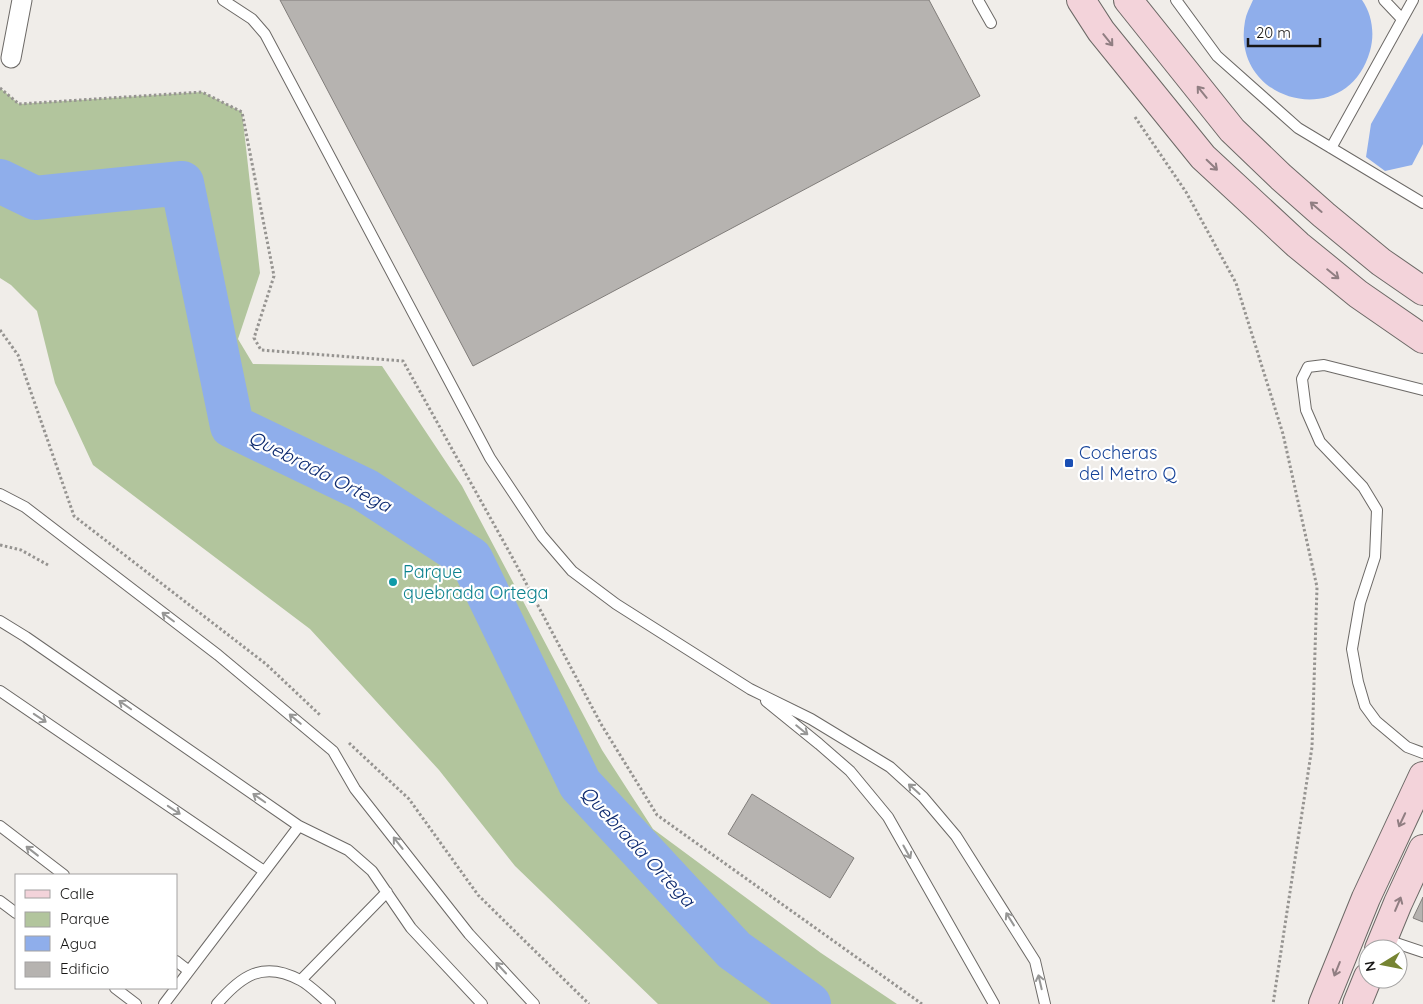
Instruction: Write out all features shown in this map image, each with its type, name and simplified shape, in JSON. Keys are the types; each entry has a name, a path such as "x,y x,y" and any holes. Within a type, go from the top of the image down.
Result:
{"main road":[{"path":"1081,0 1101,31 1203,157 1298,245 1358,294 1423,339"},
{"path":"1128,0 1232,130 1324,215 1381,262 1423,291"},
{"path":"1323,1004 1366,898 1423,776"},
{"path":"1383,939 1423,849"},
{"path":"1357,1004 1363,989"}],"street":[{"path":"11,58 22,0"}],"lane":[{"path":"223,0 252,19 265,34 490,458 542,536 572,570 616,604 750,689 850,771 888,817 994,1004"},
{"path":"978,0 990,22"},
{"path":"1176,0 1217,56 1298,128 1423,203"},
{"path":"1384,0 1402,19"},
{"path":"1330,148 1413,0"},
{"path":"1423,390 1324,364 1308,367 1302,379 1306,410 1320,442 1363,486 1377,510 1375,557 1360,602 1352,650 1365,706 1376,721 1407,747 1423,753"},
{"path":"1,496 25,507 218,655 333,751 355,789 469,934 534,1004"},
{"path":"0,621 26,637 299,826 348,850 372,871 411,928 482,1004"},
{"path":"750,689 811,719 890,767 923,797 956,836 1035,961 1045,1004"},
{"path":"0,690 264,871"},
{"path":"0,826 63,874"},
{"path":"178,986 299,826"},
{"path":"301,980 387,892"},
{"path":"0,901 15,912"},
{"path":"1408,949 1423,952"},
{"path":"178,963 189,971"},
{"path":"217,1004 224,995 250,974 276,970 301,980 330,1004"},
{"path":"116,989 136,1004"},
{"path":"164,1004 175,989"}],"path":[{"path":"0,88 19,104 202,92 242,112 274,276 254,338 261,350 402,361 511,555 601,724 657,815 922,1004"},
{"path":"1130,110 1186,192 1236,282 1283,434 1317,587 1312,748 1273,1004"},
{"path":"0,545 21,550 48,565"}],"green space":[{"path":"0,88 19,104 202,92 242,112 260,273 238,339 253,364 382,366 462,486 602,750 653,829 821,953 897,1004 658,1004 515,866 439,770 310,629 93,465 55,383 37,311 11,285 0,278"}],"water":[{"path":"1253,0 1362,0 1370,18 1372,45 1357,77 1339,92 1316,99 1293,98 1272,88 1255,72 1245,49 1245,21"},
{"path":"1423,33 1423,144 1412,165 1385,171 1366,157 1371,124"}],"building":[{"path":"280,0 929,0 980,96 473,366"},
{"path":"752,794 854,858 830,898 728,834"},
{"path":"1423,897 1423,922 1413,918"}],"waterway":[{"name":"Quebrada Ortega","path":"0,181 35,198 182,183 232,426 365,490 471,559 580,784 734,950 809,1004"}],"place":[{"name":"Cocheras del Metro Q","path":"1069,463"},
{"name":"Parque quebrada Ortega","path":"393,582"}]}
